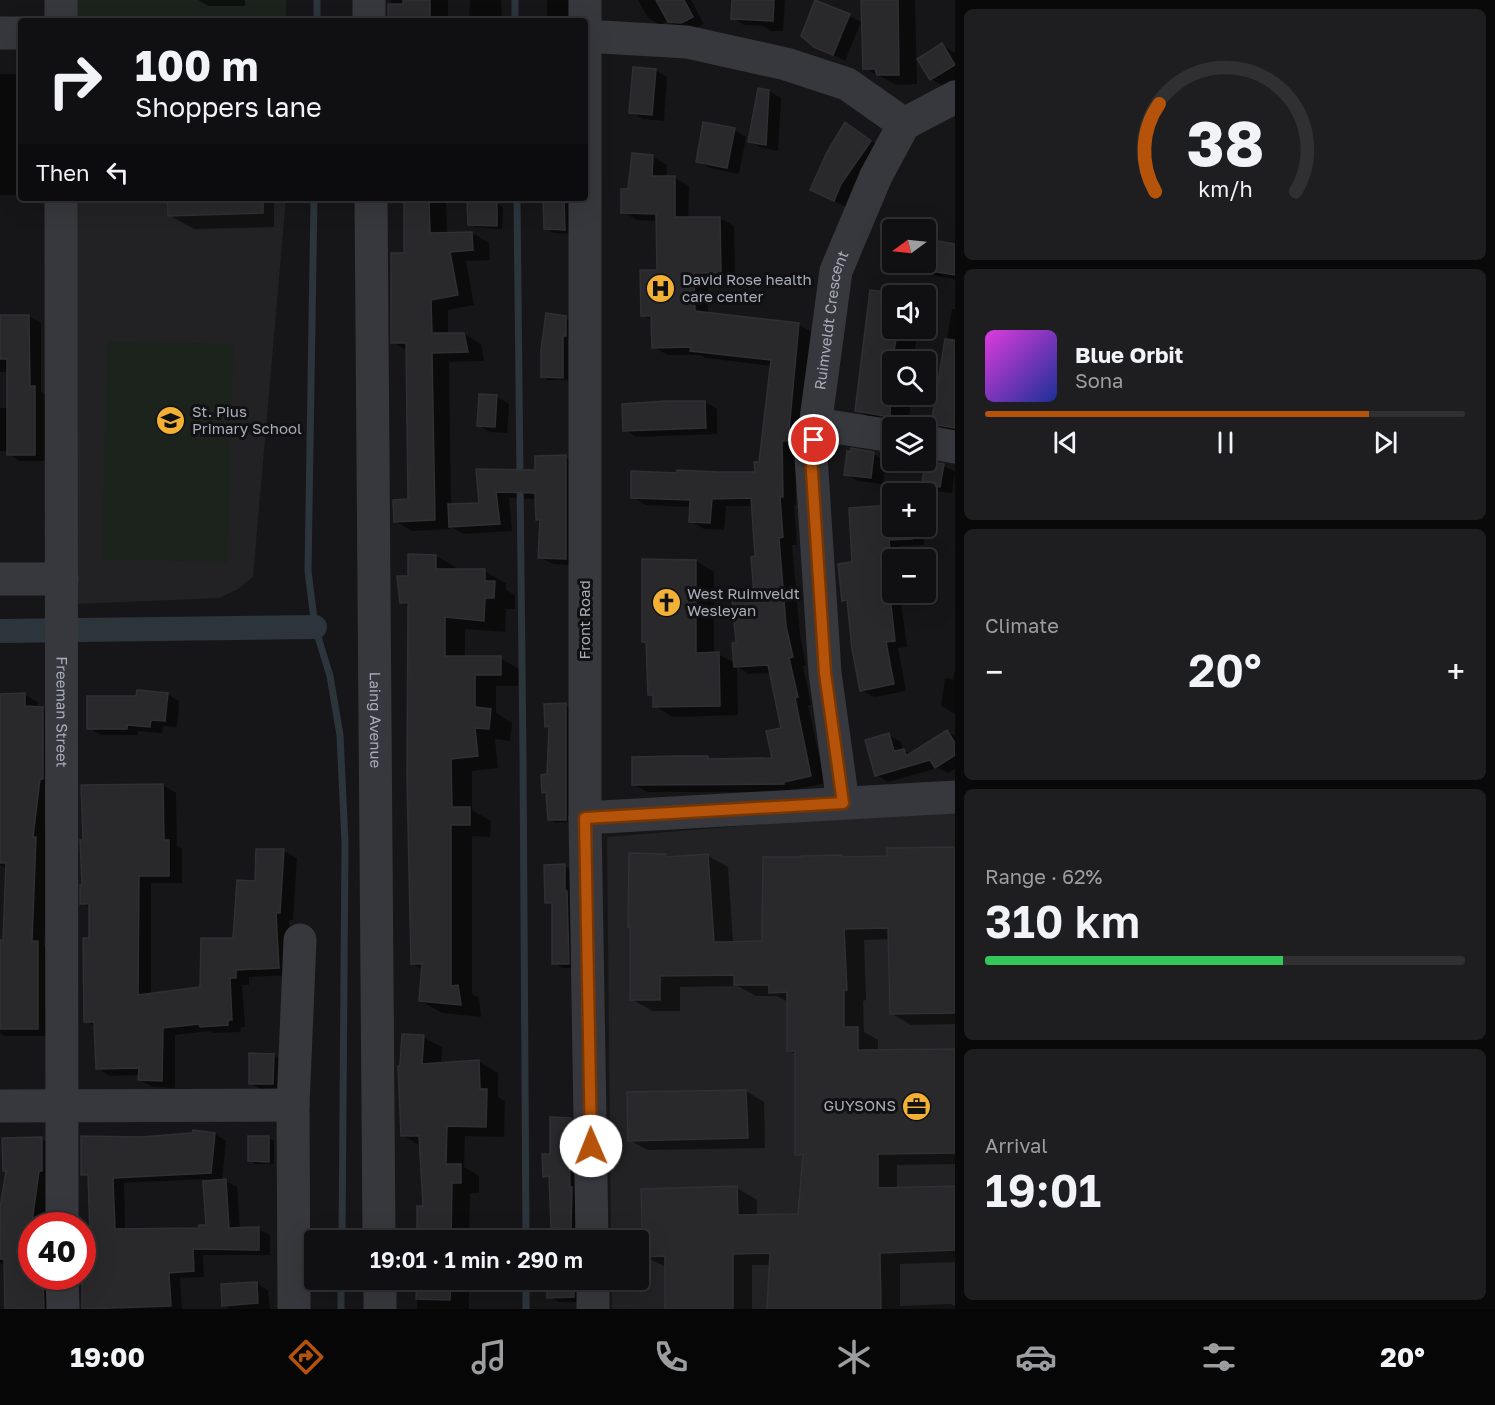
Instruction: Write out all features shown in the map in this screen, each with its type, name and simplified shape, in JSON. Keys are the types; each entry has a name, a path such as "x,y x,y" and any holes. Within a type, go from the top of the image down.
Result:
{"street":[{"path":"61,0 61,18"},
{"path":"369,0 369,18"},
{"name":"Front Road","path":"585,0 585,18"},
{"path":"0,33 18,33"},
{"path":"588,36 687,42 786,64 847,84 904,124 955,98"},
{"name":"Ruimveldt Crescent","path":"843,803 825,673 811,456 836,271 876,176 904,124"},
{"name":"Freeman Street","path":"61,201 62,1212"},
{"name":"Laing Avenue","path":"371,201 379,1230"},
{"name":"Front Road","path":"585,201 585,818 592,1230"},
{"path":"816,424 882,434"},
{"path":"936,444 955,447"},
{"path":"0,579 62,579"},
{"path":"585,818 955,797"},
{"path":"294,1309 293,1105 300,940"},
{"path":"0,1106 293,1105"},
{"path":"62,1290 63,1309"},
{"path":"380,1290 380,1309"},
{"path":"593,1290 593,1309"}],"shaded area":[{"path":"76,0 286,0 286,18 76,18"},
{"name":"St. Pius Primary School","path":"76,201 286,201 253,577 238,589 219,598 76,604"},
{"path":"107,341 233,344 228,562 102,559"},
{"path":"955,808 955,1309 612,1309 611,1290 649,1290 649,1230 611,1230 607,837"}],"building":[{"path":"403,0 430,0 430,18 388,18 388,4 403,4"},
{"path":"656,0 684,0 693,17 681,23 668,22"},
{"path":"732,0 774,0 773,21 731,19"},
{"path":"815,0 850,14 833,55 814,47 801,36"},
{"path":"861,0 898,0 899,75 877,75 875,69 863,69"},
{"path":"942,43 955,65 930,80 917,59"},
{"path":"633,67 656,69 652,115 629,113"},
{"path":"758,88 769,90 766,145 748,142"},
{"path":"703,122 735,128 727,168 696,162"},
{"path":"845,122 871,141 841,184 834,201 810,190 827,152"},
{"path":"632,153 653,155 652,176 675,176 675,217 720,217 721,273 694,273 695,311 799,323 788,441 782,441 783,497 780,497 783,537 779,538 786,626 793,657 789,658 811,776 784,782 784,784 632,785 632,757 772,758 766,731 781,728 768,665 734,667 732,643 736,643 732,598 754,596 751,557 755,556 751,498 712,499 710,523 689,522 690,500 631,498 631,471 755,472 754,462 759,462 771,360 690,351 691,347 652,348 651,316 641,316 640,270 657,270 656,214 621,213 621,189 628,189"},
{"path":"167,201 263,201 263,213 168,216"},
{"path":"404,201 429,201 430,233 472,232 473,250 450,252 458,295 431,300 432,333 464,333 468,352 432,353 435,520 394,522 393,500 408,499 406,343 391,343 391,253 404,253"},
{"path":"467,201 497,202 497,226 468,225"},
{"path":"543,201 564,201 565,230 544,229"},
{"path":"936,241 955,244 955,275 936,272"},
{"path":"870,290 882,292 882,339 896,339 894,351 882,351 882,405 890,405 890,417 855,411"},
{"path":"546,313 566,316 566,336 563,336 563,378 541,377 541,350"},
{"path":"0,315 29,315 30,386 35,386 35,455 7,455 7,359 0,359"},
{"path":"945,339 955,340 955,428 936,425 936,417 932,417 936,405"},
{"path":"479,394 497,395 495,427 477,426"},
{"path":"705,401 706,428 623,431 622,404"},
{"path":"851,448 874,452 871,478 844,475 847,451 850,452"},
{"path":"566,455 566,559 538,558 540,520 536,520 535,493 496,492 500,524 449,527 448,504 479,503 476,469 535,470 535,456"},
{"path":"936,463 944,464 940,487 936,487 936,483 921,483 924,471 936,471"},
{"path":"882,506 882,537 912,537 912,539 889,540 890,549 882,549 882,603 891,603 895,641 886,642 894,684 860,691 852,649 847,600 842,601 838,564 852,562 849,508"},
{"path":"408,554 436,555 436,569 485,569 485,581 495,581 494,598 485,598 484,621 445,617 445,656 501,656 501,675 475,675 475,707 491,709 489,729 475,728 478,756 451,759 452,807 470,807 470,825 451,825 451,986 458,985 461,1005 419,1001 422,964 411,964 407,777 408,603 400,603 397,576 408,576"},
{"path":"642,559 696,560 696,653 719,652 720,706 653,707 653,695 648,695 646,642 642,642"},
{"path":"137,690 168,693 165,721 151,720 150,727 127,725 127,729 87,729 87,696 136,696"},
{"path":"25,693 25,706 43,707 43,779 40,779 33,837 36,837 32,941 38,941 38,1029 0,1029 0,940 3,940 6,863 0,863 0,694"},
{"path":"566,703 566,820 548,820 546,792 542,793 541,775 547,774 549,726 545,727 544,704"},
{"path":"947,730 955,743 955,755 935,768 930,760 875,776 865,740 889,733 894,751 904,749 906,756"},
{"path":"163,784 164,840 169,840 169,876 139,876 138,995 200,987 201,938 233,938 237,880 255,881 256,849 284,849 280,913 276,913 279,968 236,970 236,978 230,978 232,1020 228,1020 228,1025 200,1027 199,1024 163,1028 162,1081 138,1080 139,1068 96,1069 94,1022 84,1022 83,938 89,938 89,904 80,904 80,885 82,885 80,840 83,840 81,785"},
{"path":"955,847 955,1013 890,1014 888,928 844,929 847,990 844,990 844,1027 858,1027 858,1050 955,1049 955,1153 878,1154 878,1188 955,1186 955,1250 880,1253 881,1309 767,1309 770,1253 733,1254 733,1309 665,1309 665,1256 649,1257 649,1230 642,1230 641,1189 737,1186 738,1215 798,1214 803,1155 795,1155 795,1051 787,1051 787,992 769,993 769,985 734,985 734,975 660,976 660,1000 630,1000 629,853 666,854 666,857 708,854 714,942 725,942 762,941 763,857 887,856 887,848"},
{"path":"565,864 569,964 552,964 552,903 545,903 544,865"},
{"path":"402,1034 424,1035 422,1064 479,1060 480,1089 487,1089 486,1127 447,1126 446,1164 461,1164 461,1183 452,1183 451,1230 417,1230 417,1206 423,1206 419,1136 401,1136 398,1066 400,1065"},
{"path":"249,1053 274,1054 273,1084 249,1084"},
{"path":"746,1090 748,1138 628,1141 627,1092"},
{"path":"550,1117 571,1118 572,1145 569,1145 570,1187 572,1187 571,1229 551,1228 549,1176 543,1177 542,1154 550,1154"},
{"path":"193,1130 215,1133 211,1173 113,1178 115,1229 199,1228 199,1225 206,1225 203,1181 226,1179 229,1228 259,1227 259,1250 193,1249 194,1271 169,1273 171,1306 82,1309 82,1290 96,1290 96,1212 89,1212 88,1175 81,1175 81,1136 141,1137 192,1133"},
{"path":"248,1136 269,1136 269,1162 248,1161"},
{"path":"42,1137 42,1171 39,1171 33,1212 18,1212 18,1290 43,1290 44,1309 5,1309 4,1259 0,1259 0,1208 6,1171 3,1171 2,1138"},
{"path":"257,1282 258,1303 222,1306 221,1284"},
{"path":"416,1290 450,1290 450,1300 416,1299"},
{"path":"547,1290 574,1290 574,1297 547,1298"}],"waterway":[{"path":"317,0 317,18"},
{"path":"515,0 515,18"},
{"path":"314,201 308,571 315,627 330,676 340,735 345,842 342,1230"},
{"path":"517,201 526,1230"},
{"path":"0,631 315,627"},
{"path":"341,1290 341,1309"},
{"path":"526,1290 526,1309"}],"place":[{"name":"David Rose health care center","path":"661,289"},
{"name":"St. Pius Primary School","path":"171,421"},
{"name":"West Ruimveldt Wesleyan","path":"666,603"},
{"name":"GUYSONS","path":"917,1106"}],"route":[{"path":"591,1146 585,818 843,803 825,673 811,456 814,440"}]}
